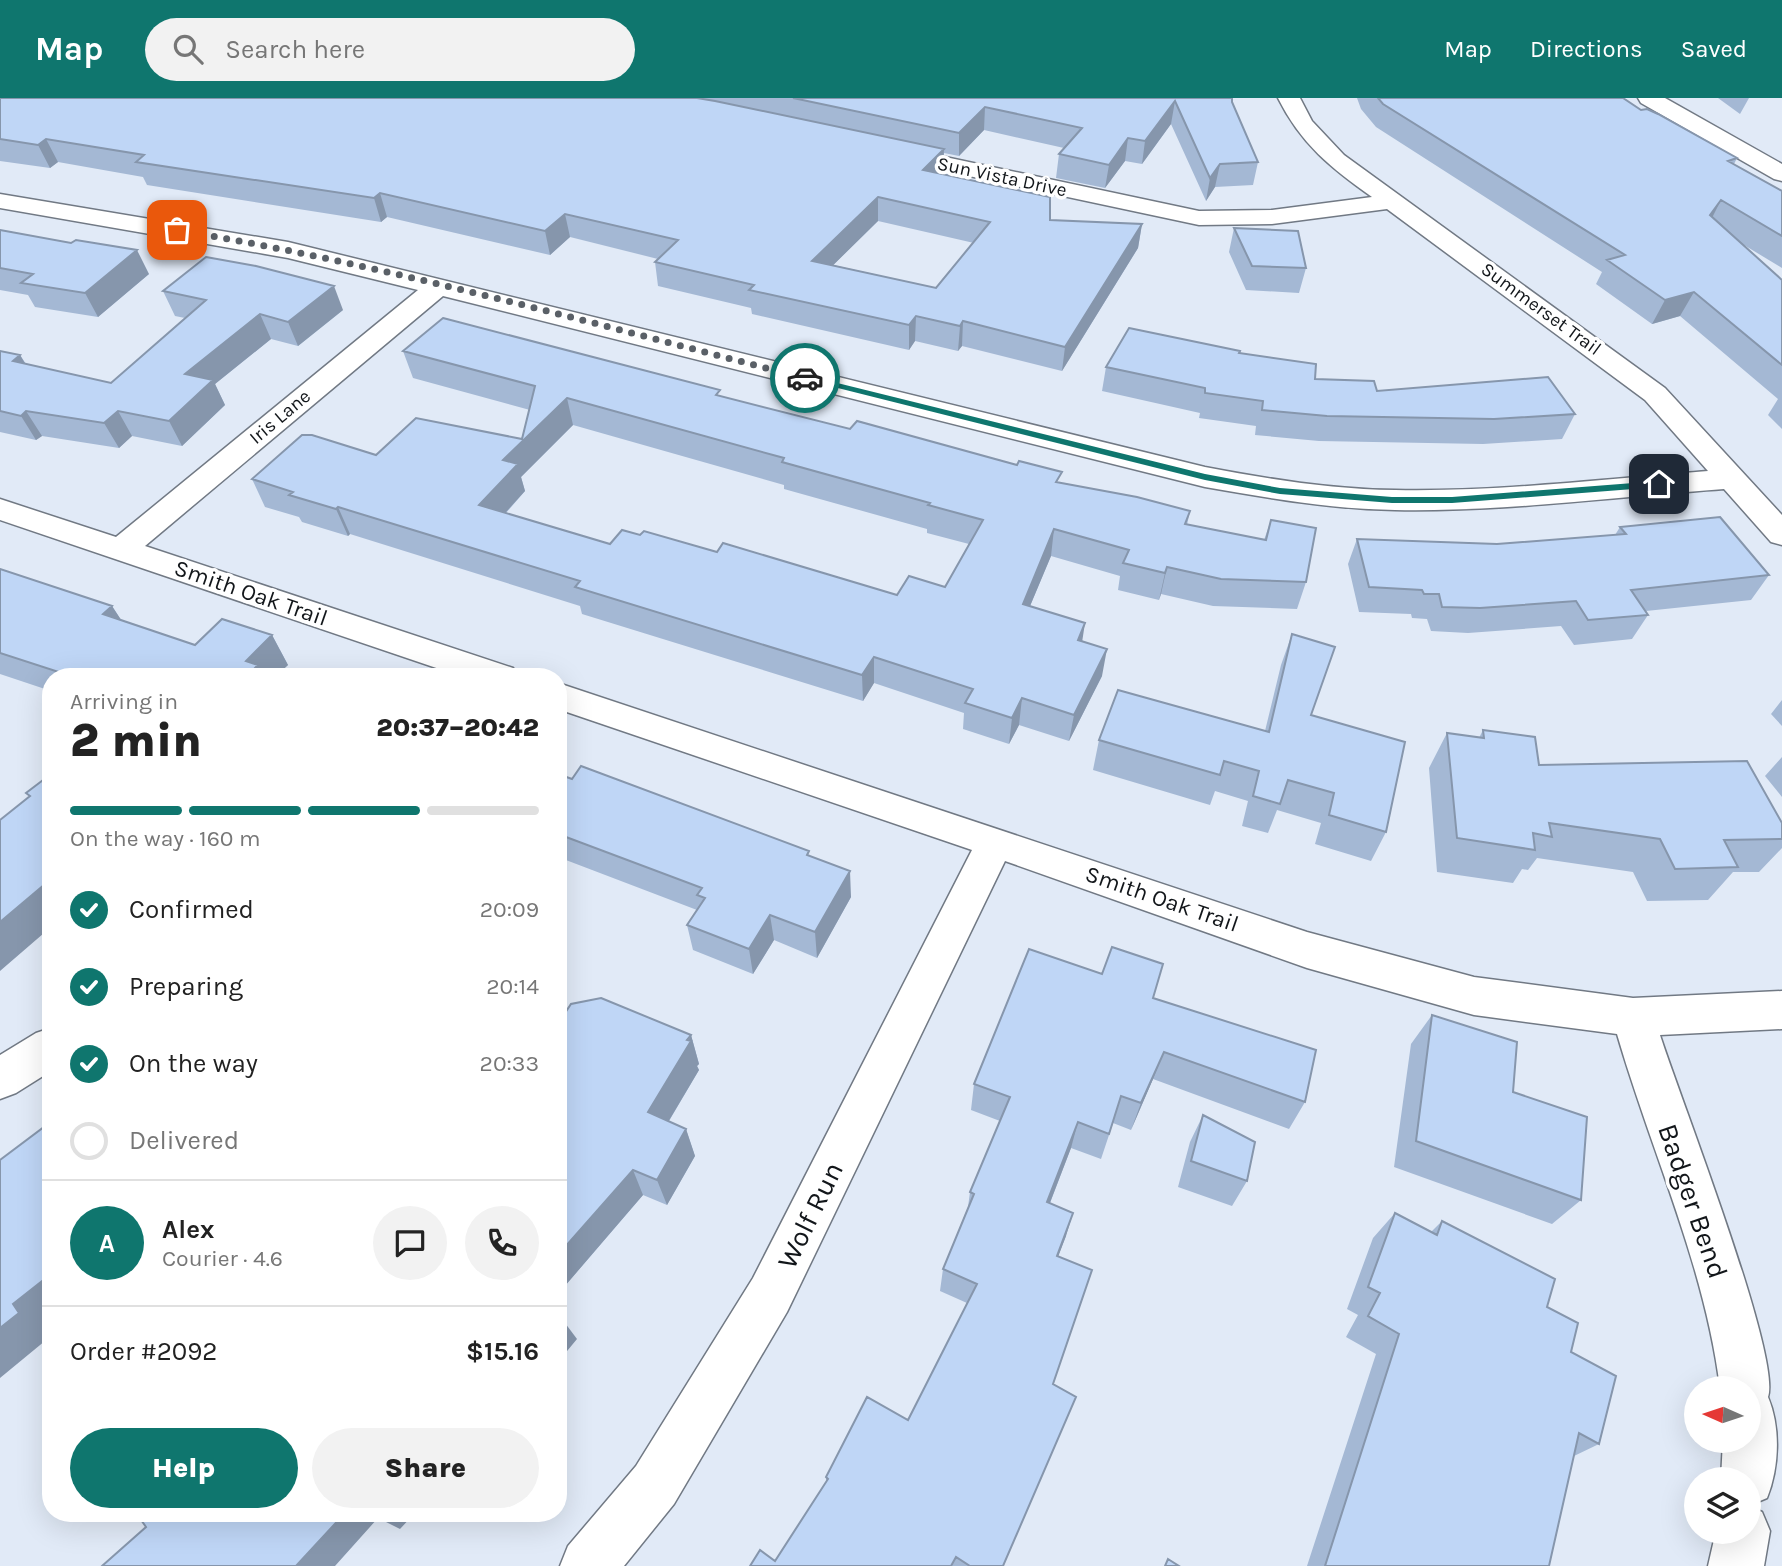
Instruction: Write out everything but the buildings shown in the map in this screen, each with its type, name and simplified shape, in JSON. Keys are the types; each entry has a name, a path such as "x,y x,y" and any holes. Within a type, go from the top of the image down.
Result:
{"street":[{"name":"Summerset Trail","path":"1289,98 1301,124 1336,160 1655,394 1782,535"},
{"path":"1648,98 1781,172"},
{"name":"Sun Vista Drive","path":"867,147 1199,218 1279,218 1394,201"},
{"path":"0,201 228,238 439,286 1205,477 1280,491 1392,500 1452,500 1732,479"},
{"name":"Iris Lane","path":"121,549 439,286"},
{"name":"Smith Oak Trail","path":"0,509 121,549 436,668"},
{"name":"Smith Oak Trail","path":"567,699 1307,950 1474,996 1633,1017 1782,1010"},
{"name":"Wolf Run","path":"587,1566 655,1485 770,1295 995,842"},
{"name":"Badger Bend","path":"1633,1017 1709,1240 1744,1376"},
{"path":"0,1079 42,1053"},
{"path":"1736,1566 1740,1544"}],"way so far":[{"path":"177,230 288,250 805,378"}],"route":[{"path":"805,378 1205,477 1280,491 1392,500 1452,500 1659,484"}]}
